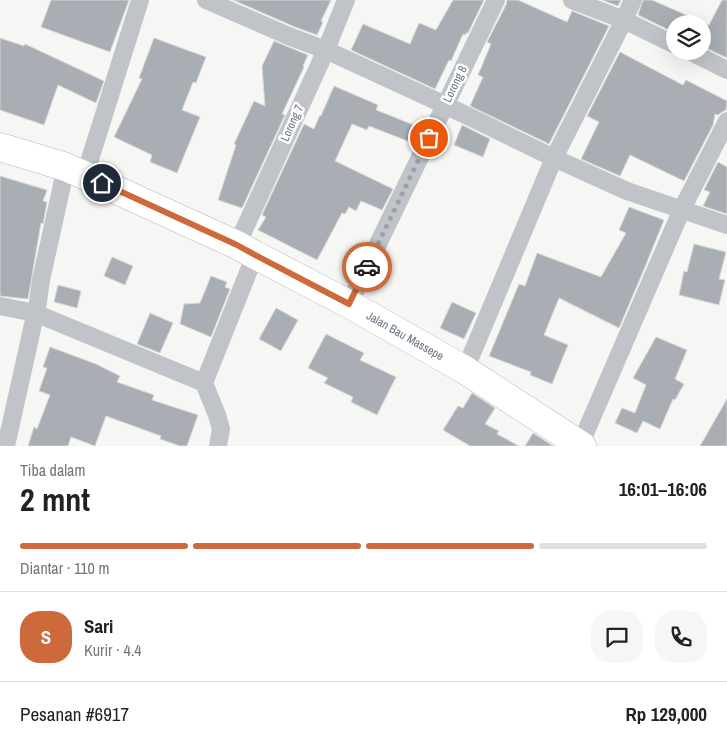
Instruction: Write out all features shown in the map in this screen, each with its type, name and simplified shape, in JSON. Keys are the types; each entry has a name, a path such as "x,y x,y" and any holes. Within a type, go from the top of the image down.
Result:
{"main road":[{"name":"Jalan Bau Massepe","path":"0,147 75,171 246,250 349,304 465,370 581,446"}],"street":[{"path":"6,446 35,312 75,171 140,0"},
{"path":"206,0 326,50 627,191 727,225"},
{"name":"Lorong 7","path":"204,383 246,250 346,0"},
{"name":"Lorong 8","path":"349,304 496,0"},
{"path":"572,0 624,20 666,41"},
{"path":"465,370 554,158 633,0"},
{"path":"707,60 727,70"},
{"path":"581,446 682,209 727,121"},
{"path":"0,306 35,312 204,383 221,429 218,446"}],"building":[{"path":"51,0 129,0 110,52 41,27"},
{"path":"233,0 331,0 317,35"},
{"path":"453,0 484,0 468,33 463,34 451,61 449,60 435,89 351,50 363,24 410,44 419,23 436,30"},
{"path":"507,0 518,0 567,22 572,11 609,26 549,144 470,106 483,77 478,75 491,44 487,42"},
{"path":"602,0 621,0 618,6"},
{"path":"643,0 652,0 686,15 666,15 666,29 638,15"},
{"path":"722,0 727,0 727,58 711,50 711,21"},
{"path":"0,38 24,46 25,44 104,81 96,103 58,85 44,125 0,110"},
{"path":"154,38 206,57 196,83 193,82 182,110 200,117 177,173 150,162 152,155 114,137 142,79 139,78"},
{"path":"274,41 308,55 282,114 285,115 242,208 218,200 236,145 234,144 254,101 265,106 262,66"},
{"path":"620,52 683,85 686,80 727,101 726,110 718,115 715,114 713,125 684,181 630,155 620,176 581,159 599,122 587,116"},
{"path":"334,86 378,105 376,110 419,127 413,143 369,126 367,130 352,124 335,161 393,189 382,210 361,201 356,211 349,207 345,214 342,213 317,260 258,230 266,217 262,215 304,124 314,129"},
{"path":"462,125 490,139 483,157 454,145"},
{"path":"718,162 727,167 727,214 703,206 710,192 704,190"},
{"path":"0,176 47,190 43,201 47,202 43,224 41,223 28,299 0,296"},
{"path":"629,207 664,220 619,328 559,298 544,335 568,345 552,384 530,375 531,372 489,356 519,284 525,286 537,253 601,277 626,233 619,230"},
{"path":"694,244 726,252 719,279 725,280 719,305 679,295 684,271 687,272"},
{"path":"112,257 133,266 125,285 104,276"},
{"path":"211,276 227,282 225,287 230,289 211,337 180,324 184,304 200,303"},
{"path":"58,285 81,291 77,308 54,302"},
{"path":"452,302 476,313 464,339 440,328"},
{"path":"276,308 298,320 281,351 259,339"},
{"path":"150,313 173,323 160,353 137,344"},
{"path":"326,334 364,353 360,360 396,377 377,415 351,402 353,397 324,383 328,378 308,368"},
{"path":"656,337 687,350 675,379 684,384 675,400 673,399 660,429 643,421 637,433 615,423 622,408 635,413 646,385 633,378"},
{"path":"50,347 96,364 120,376 117,382 154,395 152,400 198,415 187,446 180,446 160,439 161,436 106,416 95,446 71,437 68,446 28,446 34,427 37,429 50,395 39,391 47,368 43,367"},
{"path":"472,393 495,408 485,424 499,431 497,434 519,446 470,446 443,430 458,406 463,408"},
{"path":"727,399 727,446 700,446"},
{"path":"533,433 553,446 525,446"}],"way so far":[{"path":"367,267 429,138"}],"route":[{"path":"102,183 237,245 349,304 367,267"}]}
